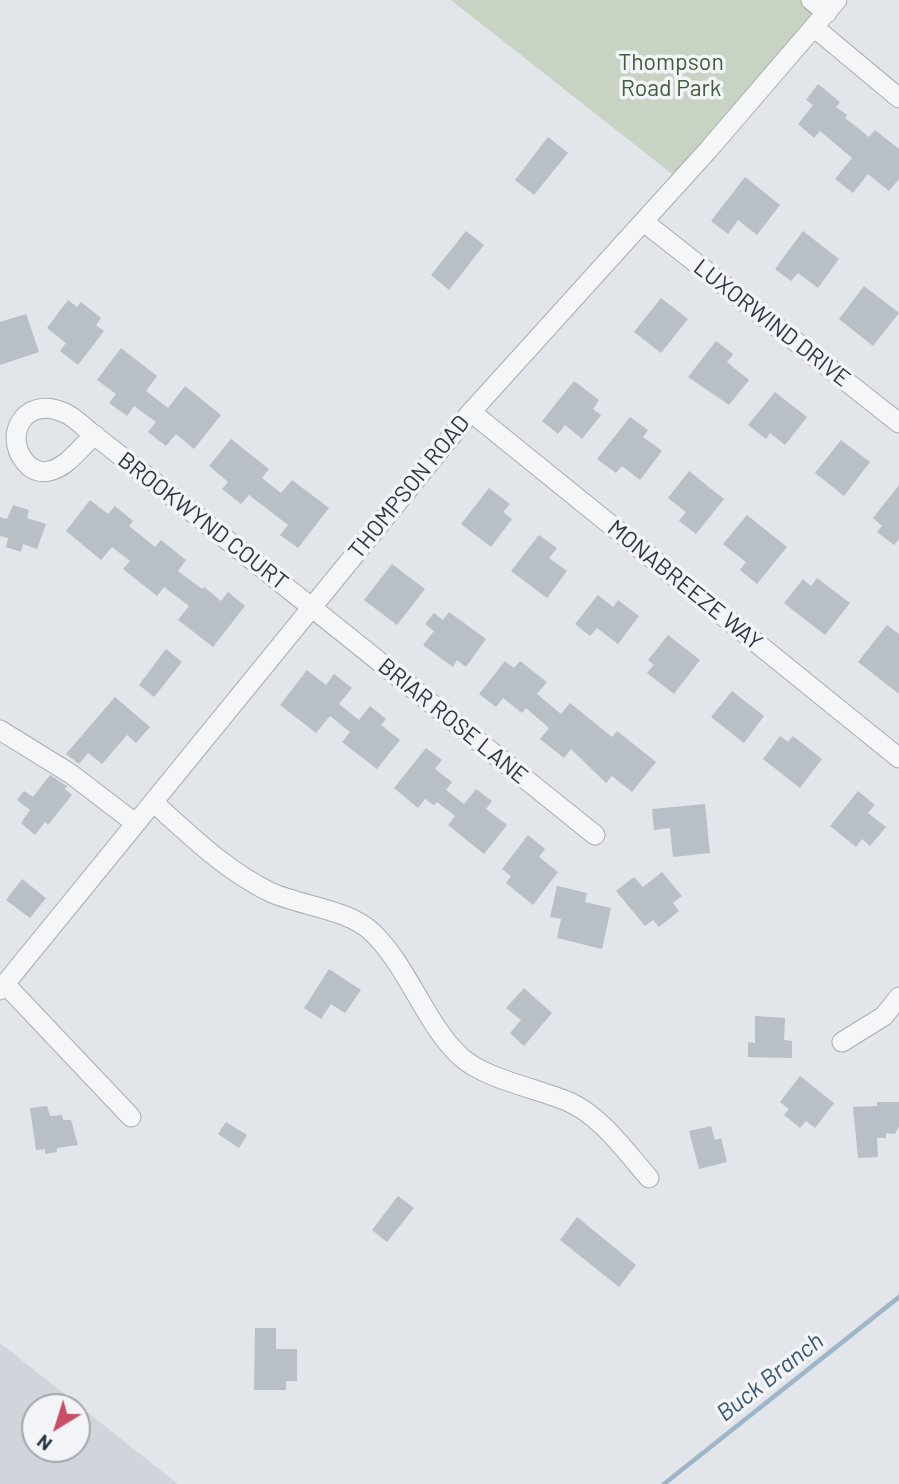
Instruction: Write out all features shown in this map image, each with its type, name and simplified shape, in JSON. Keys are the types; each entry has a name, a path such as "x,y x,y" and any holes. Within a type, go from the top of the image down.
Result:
{"street":[{"path":"811,0 899,98"},
{"name":"THOMPSON ROAD","path":"3,987 471,412 644,222 826,14"},
{"name":"LUXORWIND DRIVE","path":"644,222 899,423"},
{"name":"MONABREEZE WAY","path":"471,412 899,758"},
{"name":"BROOKWYND COURT","path":"94,435 311,606"},
{"name":"BRIAR ROSE LANE","path":"311,606 595,835"},
{"path":"0,730 71,774 135,823"},
{"path":"153,802 225,866 272,892 338,914 372,931 413,985 441,1032 463,1059 509,1081 571,1102 612,1135 649,1178"},
{"path":"3,987 131,1117"},
{"path":"842,1042 884,1016 899,997"}],"shaded area":[{"path":"0,1343 63,1393 21,1393 21,1463 91,1463 91,1415 178,1484 0,1484"}],"green space":[{"name":"Thompson Road Park","path":"451,0 837,0 681,181"}],"building":[{"path":"818,84 840,102 836,107 847,115 845,118 869,137 875,130 899,149 899,179 889,191 868,174 853,193 835,179 852,158 820,131 814,138 798,124 813,105 806,100"},
{"path":"548,137 568,153 534,195 515,180"},
{"path":"745,177 780,205 757,235 738,220 728,234 711,221"},
{"path":"466,231 484,245 449,290 431,275"},
{"path":"803,231 839,259 818,288 798,273 791,281 775,269"},
{"path":"864,286 899,313 873,346 839,319"},
{"path":"661,298 688,319 661,353 634,332"},
{"path":"68,300 77,307 81,302 101,318 96,325 104,331 78,365 60,351 66,343 47,328"},
{"path":"26,314 39,352 0,365 0,322"},
{"path":"716,341 733,354 727,362 749,380 729,405 688,377"},
{"path":"121,348 157,376 146,391 168,408 185,386 221,415 194,449 176,434 166,446 148,432 156,422 134,406 127,416 109,403 116,394 97,380"},
{"path":"574,381 599,400 593,409 601,415 582,439 565,425 558,434 542,421"},
{"path":"775,392 807,417 785,445 770,433 766,439 748,425"},
{"path":"630,417 648,430 643,437 662,451 640,480 622,466 616,473 597,459"},
{"path":"231,439 269,469 262,478 281,493 292,480 329,508 298,548 280,535 288,525 249,495 241,504 222,489 228,482 209,466"},
{"path":"841,440 870,462 844,496 815,473"},
{"path":"689,471 724,499 696,534 679,521 686,512 668,498"},
{"path":"899,485 899,539 894,545 877,532 882,526 873,518"},
{"path":"489,488 510,504 503,512 512,519 491,547 461,524"},
{"path":"90,500 108,514 115,506 133,521 129,526 155,547 161,540 186,560 178,571 202,589 204,587 221,601 228,592 245,606 213,647 178,620 189,606 164,587 157,596 123,569 130,561 112,547 101,560 66,531"},
{"path":"13,505 29,510 27,518 46,524 37,549 23,544 21,552 6,547 8,538 0,536 0,517 7,519"},
{"path":"747,515 787,547 757,584 740,570 746,562 723,544"},
{"path":"539,535 557,548 549,558 567,571 547,598 511,571"},
{"path":"392,564 425,589 397,625 364,600"},
{"path":"817,578 850,603 825,635 784,603 803,579 811,586"},
{"path":"598,595 613,607 618,600 639,616 618,644 597,628 590,636 575,624"},
{"path":"449,612 486,639 466,667 457,660 453,667 423,645 434,631 425,624 434,613 443,620"},
{"path":"887,625 899,634 899,694 858,662"},
{"path":"668,635 700,660 674,694 647,673 654,665 648,660"},
{"path":"166,649 182,662 154,697 139,685"},
{"path":"505,661 514,668 520,661 547,682 537,694 561,714 570,703 612,737 617,731 656,762 632,792 612,776 606,783 571,749 564,758 540,739 549,728 526,708 522,713 503,698 496,707 479,694"},
{"path":"307,670 326,685 334,674 352,688 339,704 359,720 370,706 386,719 381,725 400,740 377,769 342,742 350,732 330,716 316,733 280,705"},
{"path":"732,691 764,716 744,743 711,717"},
{"path":"115,697 150,727 136,743 127,735 102,764 88,753 79,764 66,754"},
{"path":"780,736 788,742 793,736 822,759 800,788 763,759"},
{"path":"426,748 442,760 435,769 452,782 446,790 464,804 476,789 492,801 486,809 507,825 484,854 448,825 455,816 437,802 434,805 425,799 418,808 394,788"},
{"path":"50,775 67,786 65,789 72,795 48,825 45,822 35,835 21,823 30,810 17,800 24,791 33,797"},
{"path":"858,791 875,805 868,813 886,827 870,846 862,839 856,847 830,826"},
{"path":"705,804 710,853 673,857 670,828 654,830 652,809"},
{"path":"528,835 545,849 539,857 558,872 533,905 506,883 511,876 502,869"},
{"path":"662,872 682,896 673,903 679,911 659,927 653,920 645,926 616,891 634,877 643,887"},
{"path":"22,879 46,898 30,918 6,900"},
{"path":"557,886 587,893 585,902 611,908 602,949 557,938 561,919 550,917"},
{"path":"329,969 361,990 345,1013 331,1004 321,1019 304,1008"},
{"path":"524,988 552,1013 524,1046 510,1033 521,1020 506,1008"},
{"path":"755,1016 785,1018 784,1040 792,1041 792,1058 748,1057 748,1042 755,1043"},
{"path":"800,1076 834,1103 815,1128 806,1121 800,1128 784,1115 789,1109 780,1102"},
{"path":"877,1102 899,1102 899,1126 895,1134 886,1133 886,1138 877,1138 878,1157 858,1158 853,1107 877,1106"},
{"path":"47,1106 50,1116 62,1115 63,1120 71,1120 78,1145 57,1148 57,1152 45,1154 45,1149 36,1150 30,1108"},
{"path":"226,1122 247,1135 239,1148 218,1134"},
{"path":"711,1126 715,1140 721,1138 727,1162 699,1169 689,1131"},
{"path":"398,1196 414,1208 387,1242 372,1230"},
{"path":"577,1217 636,1265 619,1287 560,1240"},
{"path":"255,1328 276,1328 276,1349 297,1349 297,1381 286,1381 286,1390 254,1390"}],"waterway":[{"name":"Buck Branch","path":"664,1484 899,1297"}]}
